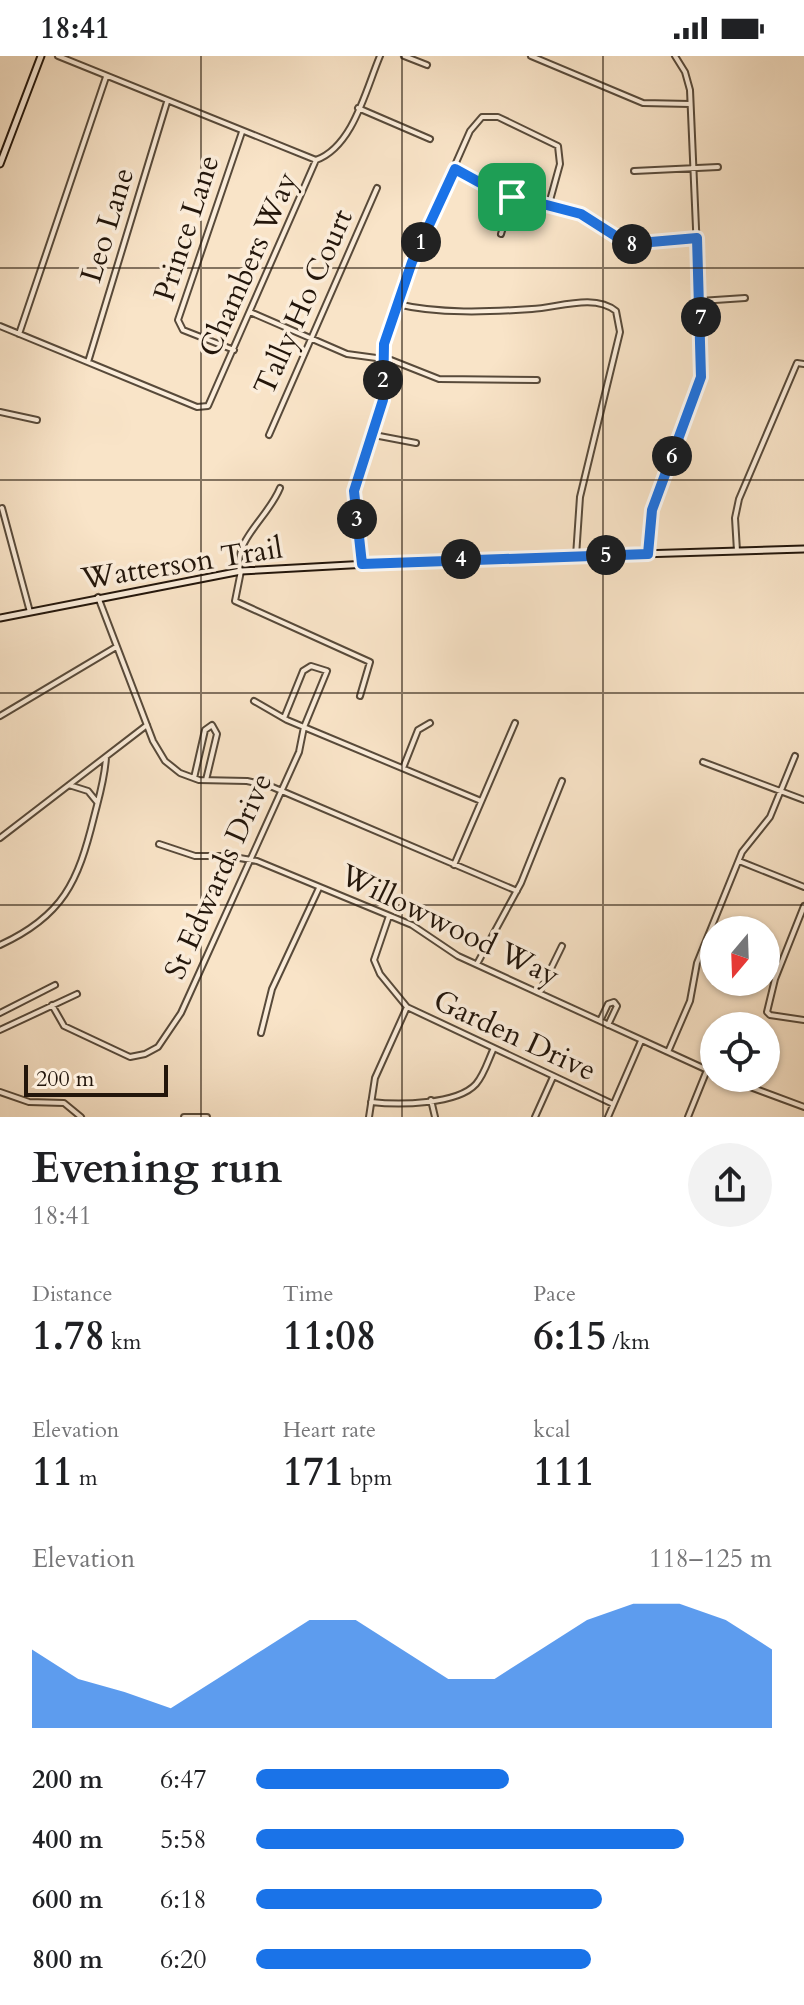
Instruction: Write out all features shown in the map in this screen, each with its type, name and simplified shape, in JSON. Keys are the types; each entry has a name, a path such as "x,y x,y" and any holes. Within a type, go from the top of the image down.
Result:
{"main road":[{"path":"0,164 41,56"},
{"name":"Watterson Trail","path":"0,618 240,571 804,549"}],"street":[{"path":"58,56 316,160"},
{"name":"Chambers Way","path":"88,362 203,408 212,402 316,160 339,143 380,56"},
{"path":"404,56 427,65"},
{"path":"531,56 643,103 690,104"},
{"path":"648,554 652,510 701,377 690,104 685,72 675,56"},
{"path":"19,334 106,77"},
{"name":"Leo Lane","path":"88,362 167,102"},
{"path":"358,108 430,139"},
{"path":"362,564 354,491 383,400 381,359 397,304 479,120 490,115 498,117 558,146 560,164 549,204"},
{"name":"Prince Lane","path":"234,350 183,330 178,320 242,132"},
{"path":"0,141 7,145"},
{"path":"634,171 718,167"},
{"path":"455,169 512,197 581,214 628,244 697,238"},
{"name":"Tally Ho Court","path":"269,435 377,188"},
{"path":"501,234 512,197"},
{"path":"700,301 745,298"},
{"path":"397,304 431,310 519,310 594,303 616,311 620,332 580,497 576,556"},
{"path":"250,312 347,354 381,359 439,379 537,380"},
{"path":"0,326 88,362"},
{"path":"737,551 739,499 797,363 804,364"},
{"path":"0,412 37,420"},
{"path":"374,435 416,443"},
{"path":"280,488 264,519 242,543 237,561 240,571 235,601 370,662 360,696"},
{"path":"2,508 30,612"},
{"path":"98,597 147,725 165,761 194,778 254,782 280,791 517,891"},
{"path":"0,716 116,647"},
{"name":"St Edwards Drive","path":"52,1005 64,1026 116,1053 135,1057 154,1050 178,1018 299,752 304,727 327,671 311,666 303,671 284,718"},
{"path":"254,701 304,727 481,801"},
{"path":"403,768 418,730 430,723"},
{"path":"454,865 515,723"},
{"path":"1,836 147,725"},
{"path":"194,778 205,730 212,725 217,734 206,781"},
{"path":"668,1052 690,1001 697,963 739,861 748,841 770,817 795,756"},
{"path":"0,945 41,922 67,893 82,865 106,757"},
{"path":"703,762 804,800"},
{"path":"477,964 517,891 562,781"},
{"path":"69,785 88,791 97,802"},
{"name":"Willowwood Way","path":"159,844 195,856 250,859 320,887 423,931 446,949 700,1067"},
{"path":"739,861 804,887"},
{"path":"261,1033 272,989 320,887"},
{"path":"804,906 775,979 767,1012 804,1020"},
{"name":"Garden Drive","path":"389,916 374,960 380,974 407,1007 613,1104"},
{"path":"539,993 562,946"},
{"path":"0,1013 55,985"},
{"path":"0,1030 77,994"},
{"path":"600,1021 608,1004 614,1002 617,1006 608,1025"},
{"path":"369,1117 375,1078 407,1007"},
{"path":"608,1117 641,1041"},
{"path":"371,1102 406,1104 471,1089 480,1079 493,1050"},
{"path":"535,1117 553,1077"},
{"path":"688,1117 700,1087"},
{"path":"0,1092 29,1102 64,1103 81,1117"},
{"path":"764,1092 804,1107"},
{"path":"431,1100 435,1117"},
{"path":"184,1117 207,1117"}],"route":[{"path":"455,169 512,197 552,204 581,214 611,236 628,244 645,245 697,238 703,358 701,377 655,498 648,554 362,564 354,485 374,435 383,400 381,359 384,344 418,246 455,169"}]}
